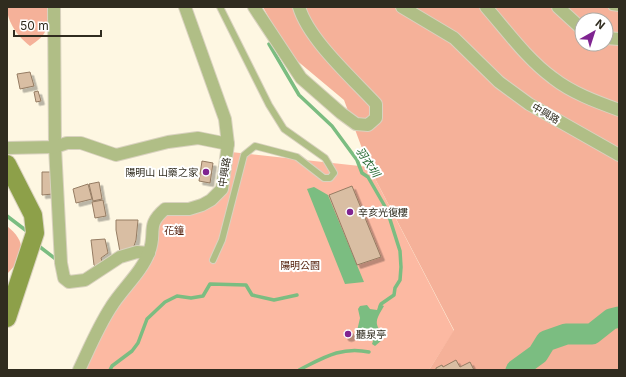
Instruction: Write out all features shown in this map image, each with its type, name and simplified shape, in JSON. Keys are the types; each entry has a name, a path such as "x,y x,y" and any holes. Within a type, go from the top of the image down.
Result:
{"street":[{"path":"54,7 55,147 61,263 64,278 70,282 85,280 120,257 137,252 149,253"},
{"name":"中興路","path":"79,370 99,327 111,306 149,253 152,243 152,224 158,215 165,209 189,209 202,205 211,200 222,189 228,144 225,119 185,7"},
{"path":"254,7 301,78 356,124 368,125 376,118 376,104 316,38 302,18 299,7"},
{"name":"中興路","path":"402,7 454,38 499,82 529,104 619,155"},
{"path":"486,7 537,65 554,80 591,99 619,110"},
{"path":"558,7 574,22"},
{"path":"7,148 55,147 67,143 81,143 116,155 168,142 198,138 228,144"},
{"path":"7,164 33,215 35,233 7,318"}],"lane":[{"path":"213,260 222,240 244,155 255,146 297,157 324,178 330,178 334,173 325,158 284,129 269,106 220,7"},
{"path":"612,7 619,8"}],"green space":[{"name":"陽明公園","path":"231,152 369,167 454,331 429,370 84,370 111,314 153,260 157,248 156,227 161,217 219,200"}],"shaded area":[{"path":"7,7 48,7 48,21 44,34 30,46 21,38 11,24 7,13"},
{"path":"263,7 619,7 619,370 429,370 454,330 369,167 344,100 289,54"},
{"path":"314,187 328,195 364,282 345,284 307,189"},
{"path":"7,226 18,238 21,243 21,249 17,261 7,274"},
{"path":"379,304 384,306 378,318 377,324 384,336 375,346 372,344 373,341 368,335 357,331 360,318 358,309 360,306 367,305 370,309 377,310"}],"building":[{"path":"30,72 34,86 20,89 17,74"},
{"path":"38,91 41,101 36,102 34,92"},
{"name":"陽明山 山藥之家","path":"202,161 213,163 210,183 199,181"},
{"path":"42,172 53,172 53,194 42,195"},
{"path":"99,182 102,199 93,201 89,184"},
{"path":"88,184 92,199 76,203 73,189"},
{"name":"辛亥光復樓","path":"352,186 381,257 357,265 329,195"},
{"path":"103,200 106,216 95,218 92,202"},
{"path":"116,220 138,220 136,240 133,249 120,252 116,230"},
{"path":"105,239 108,253 101,258 103,264 97,268 94,265 91,240"},
{"name":"聽泉亭","path":"346,330 350,330 352,334 350,338 346,338 344,336 344,332"},
{"path":"456,360 460,367 470,362 474,370 436,370 436,368 442,365 443,367"}],"waterway":[{"name":"羽衣圳","path":"269,44 299,95 332,126 357,160 362,173 368,177 387,210 400,251 401,267 400,280 395,288 394,295 381,304 380,308"},
{"path":"7,216 28,232"},
{"path":"40,247 57,260"},
{"path":"110,370 112,366 132,351 138,343 147,319 165,302 177,296 191,298 203,296 210,284 246,285 252,295 274,300 297,295"},
{"path":"516,370 538,354 546,341 566,334 592,334 611,319 619,317"},
{"path":"299,370 332,354 350,351 369,352"}],"place":[{"name":"陽明山 山藥之家","path":"206,172"},
{"name":"辛亥光復樓","path":"350,212"},
{"name":"聽泉亭","path":"348,334"}],"park label":[{"name":"花鐘","path":"174,230"}]}
